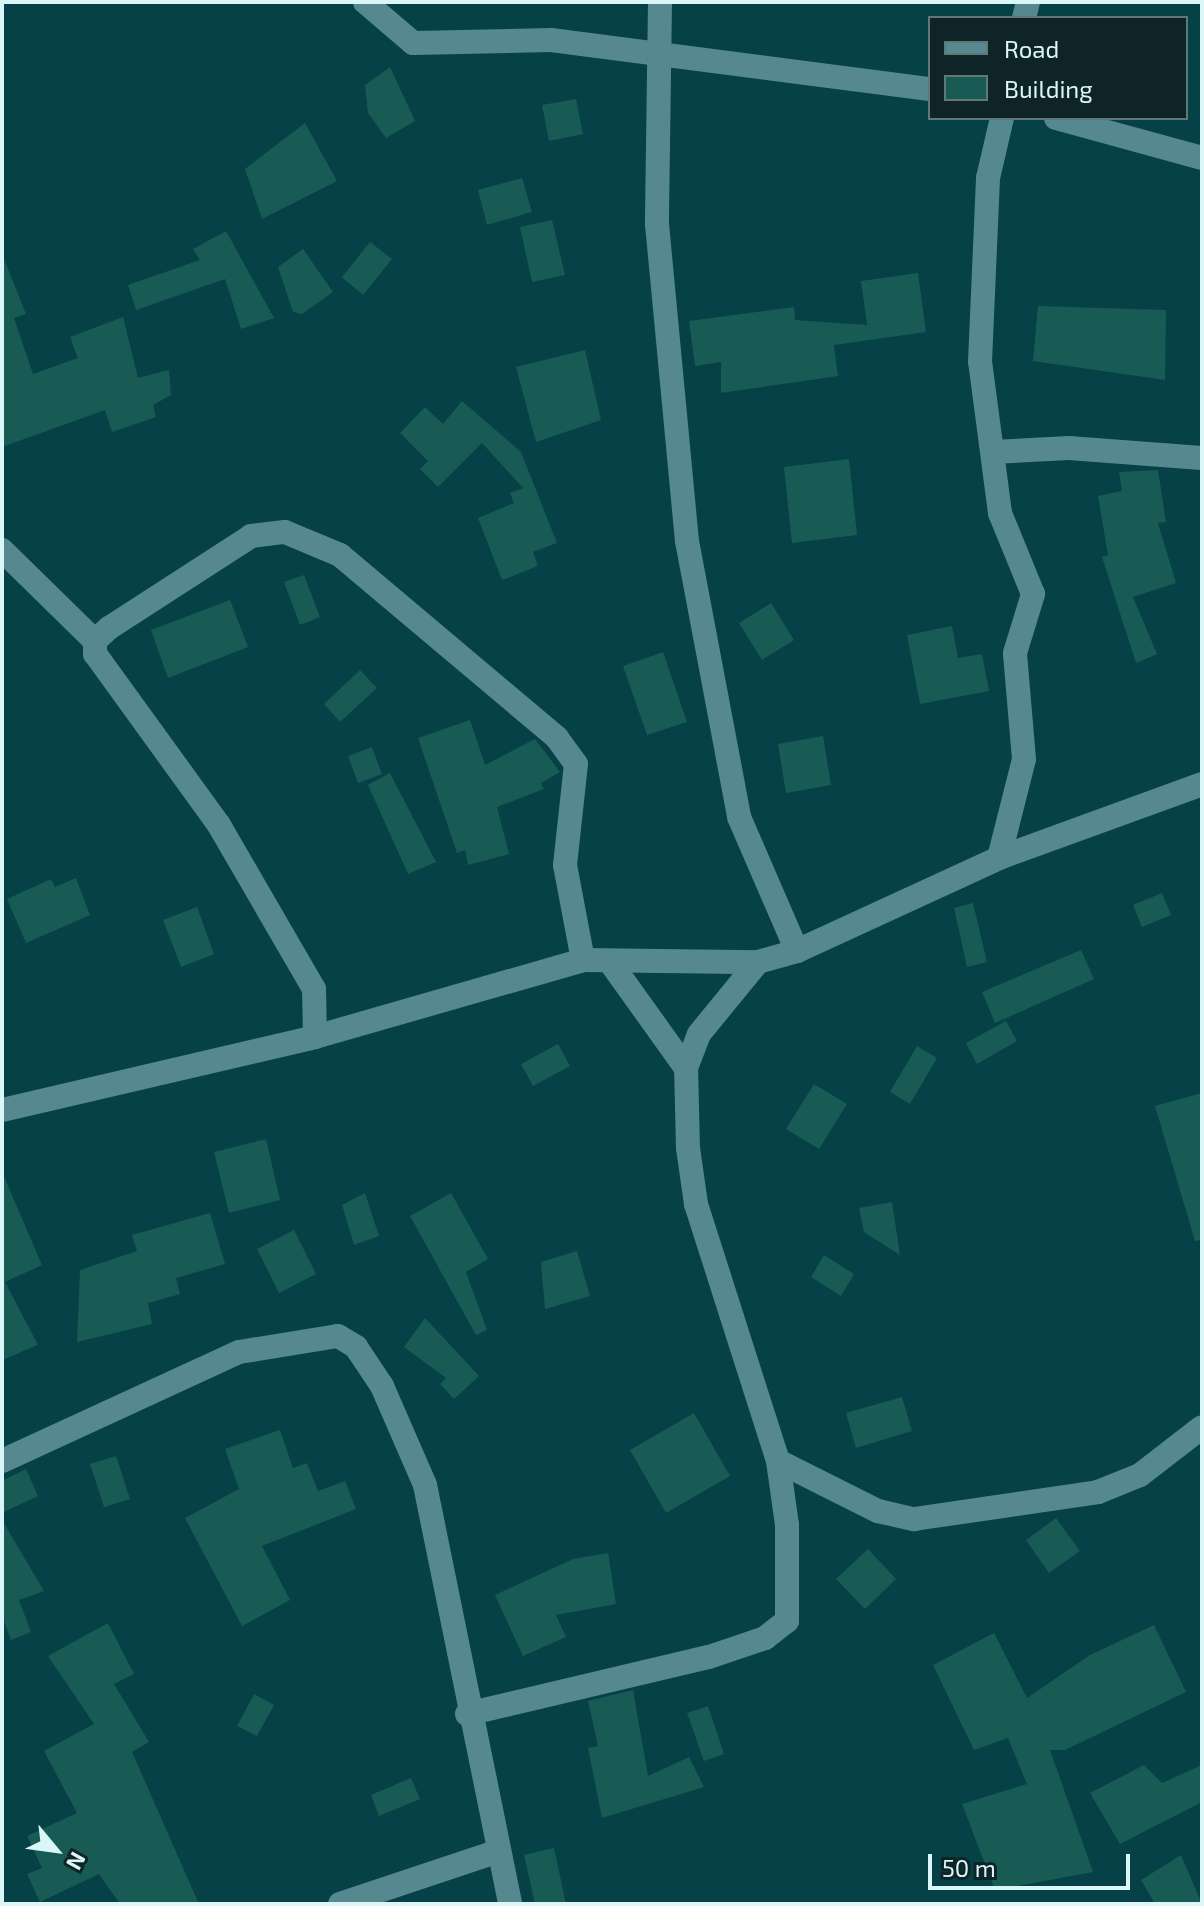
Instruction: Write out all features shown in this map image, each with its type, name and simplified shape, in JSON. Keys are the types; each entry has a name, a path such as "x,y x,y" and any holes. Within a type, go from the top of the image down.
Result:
{"street":[{"path":"365,2 413,43 551,40 928,89"},
{"path":"660,2 663,54 657,224 687,541 739,817 797,951"},
{"path":"999,858 1024,759 1015,653 1033,594 1000,513 980,346 988,178 1002,120"},
{"path":"1063,120 1202,158"},
{"path":"993,452 1069,448 1202,458"},
{"path":"95,641 251,536 285,532 340,555 557,738 576,764 565,865 583,960"},
{"path":"2,550 95,641 95,654 219,825 314,989 315,1037"},
{"path":"2,1110 315,1037 583,960 758,962 797,951 999,858 1202,784"},
{"path":"610,962 686,1068"},
{"path":"467,1714 709,1657 765,1638 787,1621 787,1525 778,1461 696,1204 686,1068 714,1010 758,962"},
{"path":"2,1461 239,1352 338,1336 356,1347 382,1386 425,1485 467,1714 495,1852 510,1904"},
{"path":"778,1461 878,1511 914,1519 1098,1492 1140,1475 1202,1427"},
{"path":"340,1904 495,1852"}],"building":[{"path":"390,67 415,121 386,138 368,113 365,85"},
{"path":"576,99 583,134 549,141 542,105"},
{"path":"305,123 337,181 262,219 245,169"},
{"path":"522,178 532,212 487,225 478,190"},
{"path":"552,220 565,275 532,282 520,227"},
{"path":"226,231 274,318 241,329 225,279 136,310 128,285 200,260 193,249"},
{"path":"370,242 392,259 363,295 342,277"},
{"path":"303,249 333,292 302,314 293,312 278,267"},
{"path":"2,254 26,314 14,318 33,374 78,358 70,337 123,317 138,378 169,370 171,395 153,405 156,417 112,432 105,410 2,447"},
{"path":"918,273 926,332 834,345 838,376 721,393 721,362 695,366 689,321 794,307 795,320 867,325 861,281"},
{"path":"1038,306 1166,310 1165,380 1033,361"},
{"path":"585,350 601,420 536,442 516,367"},
{"path":"462,401 521,452 557,543 533,552 538,566 502,580 478,518 514,503 510,493 523,488 482,443 438,487 420,469 428,461 400,433 425,407 443,424"},
{"path":"849,459 857,535 792,543 784,467"},
{"path":"1158,470 1166,522 1158,523 1176,583 1133,597 1157,654 1136,663 1102,557 1108,555 1098,496 1122,491 1119,472"},
{"path":"304,575 320,617 300,625 284,582"},
{"path":"230,600 248,647 168,678 151,630"},
{"path":"771,603 794,640 762,660 739,623"},
{"path":"952,626 958,658 982,654 989,691 920,704 907,635"},
{"path":"663,652 687,722 647,735 623,666"},
{"path":"360,670 377,688 340,722 324,704"},
{"path":"470,720 485,765 535,739 560,772 541,783 544,789 497,807 509,854 468,865 465,850 457,853 418,738"},
{"path":"823,736 831,785 786,793 778,744"},
{"path":"372,747 382,774 358,783 348,756"},
{"path":"390,773 436,862 408,874 368,785"},
{"path":"76,878 90,915 26,943 7,899 51,879 55,887"},
{"path":"1162,893 1171,915 1142,927 1133,905"},
{"path":"973,903 987,962 967,967 954,908"},
{"path":"197,907 214,954 181,967 163,920"},
{"path":"1081,950 1094,979 995,1023 982,992"},
{"path":"1006,1021 1017,1041 977,1064 966,1043"},
{"path":"558,1044 570,1066 533,1086 521,1064"},
{"path":"917,1046 937,1058 910,1104 890,1092"},
{"path":"814,1084 847,1104 819,1149 786,1129"},
{"path":"1202,1093 1202,1240 1195,1241 1155,1106"},
{"path":"266,1139 280,1200 229,1213 214,1152"},
{"path":"2,1172 42,1265 5,1282 38,1345 2,1360"},
{"path":"365,1193 379,1236 354,1245 342,1205"},
{"path":"451,1193 488,1259 466,1272 487,1330 476,1335 410,1216"},
{"path":"892,1202 900,1255 864,1232 859,1208"},
{"path":"210,1213 225,1264 176,1278 180,1294 148,1303 152,1324 77,1342 80,1270 137,1251 132,1235"},
{"path":"294,1230 316,1274 279,1293 257,1249"},
{"path":"577,1251 590,1296 545,1309 541,1262"},
{"path":"824,1255 854,1274 841,1296 811,1277"},
{"path":"425,1318 479,1376 454,1399 440,1384 446,1378 404,1347"},
{"path":"902,1397 912,1431 856,1448 846,1413"},
{"path":"694,1413 730,1476 666,1513 630,1450"},
{"path":"280,1430 293,1468 307,1463 318,1491 345,1481 356,1509 262,1546 290,1600 242,1626 185,1518 239,1489 225,1449"},
{"path":"116,1456 130,1499 104,1507 90,1464"},
{"path":"26,1469 38,1496 2,1513 2,1481"},
{"path":"1056,1518 1080,1551 1049,1573 1026,1540"},
{"path":"2,1520 44,1591 19,1600 31,1632 11,1640 2,1616"},
{"path":"868,1549 896,1579 865,1609 836,1579"},
{"path":"608,1553 616,1604 556,1615 566,1637 523,1656 495,1595 573,1559"},
{"path":"108,1623 134,1674 114,1684 149,1742 132,1752 199,1904 120,1904 99,1874 40,1902 27,1874 42,1868 27,1836 77,1813 44,1751 94,1724 48,1656"},
{"path":"1154,1625 1186,1692 1065,1750 1050,1750 1093,1872 995,1890 962,1804 1027,1784 1008,1738 974,1750 933,1665 994,1633 1027,1698 1090,1655"},
{"path":"633,1690 648,1776 689,1757 704,1787 602,1818 588,1748 598,1746 588,1701"},
{"path":"254,1694 274,1705 257,1736 237,1726"},
{"path":"708,1706 724,1754 704,1761 687,1713"},
{"path":"1144,1765 1162,1783 1202,1765 1202,1802 1120,1844 1090,1793"},
{"path":"411,1778 420,1799 379,1816 371,1795"},
{"path":"554,1848 566,1904 535,1904 524,1855"},
{"path":"1181,1855 1202,1904 1155,1904 1141,1880"}]}
